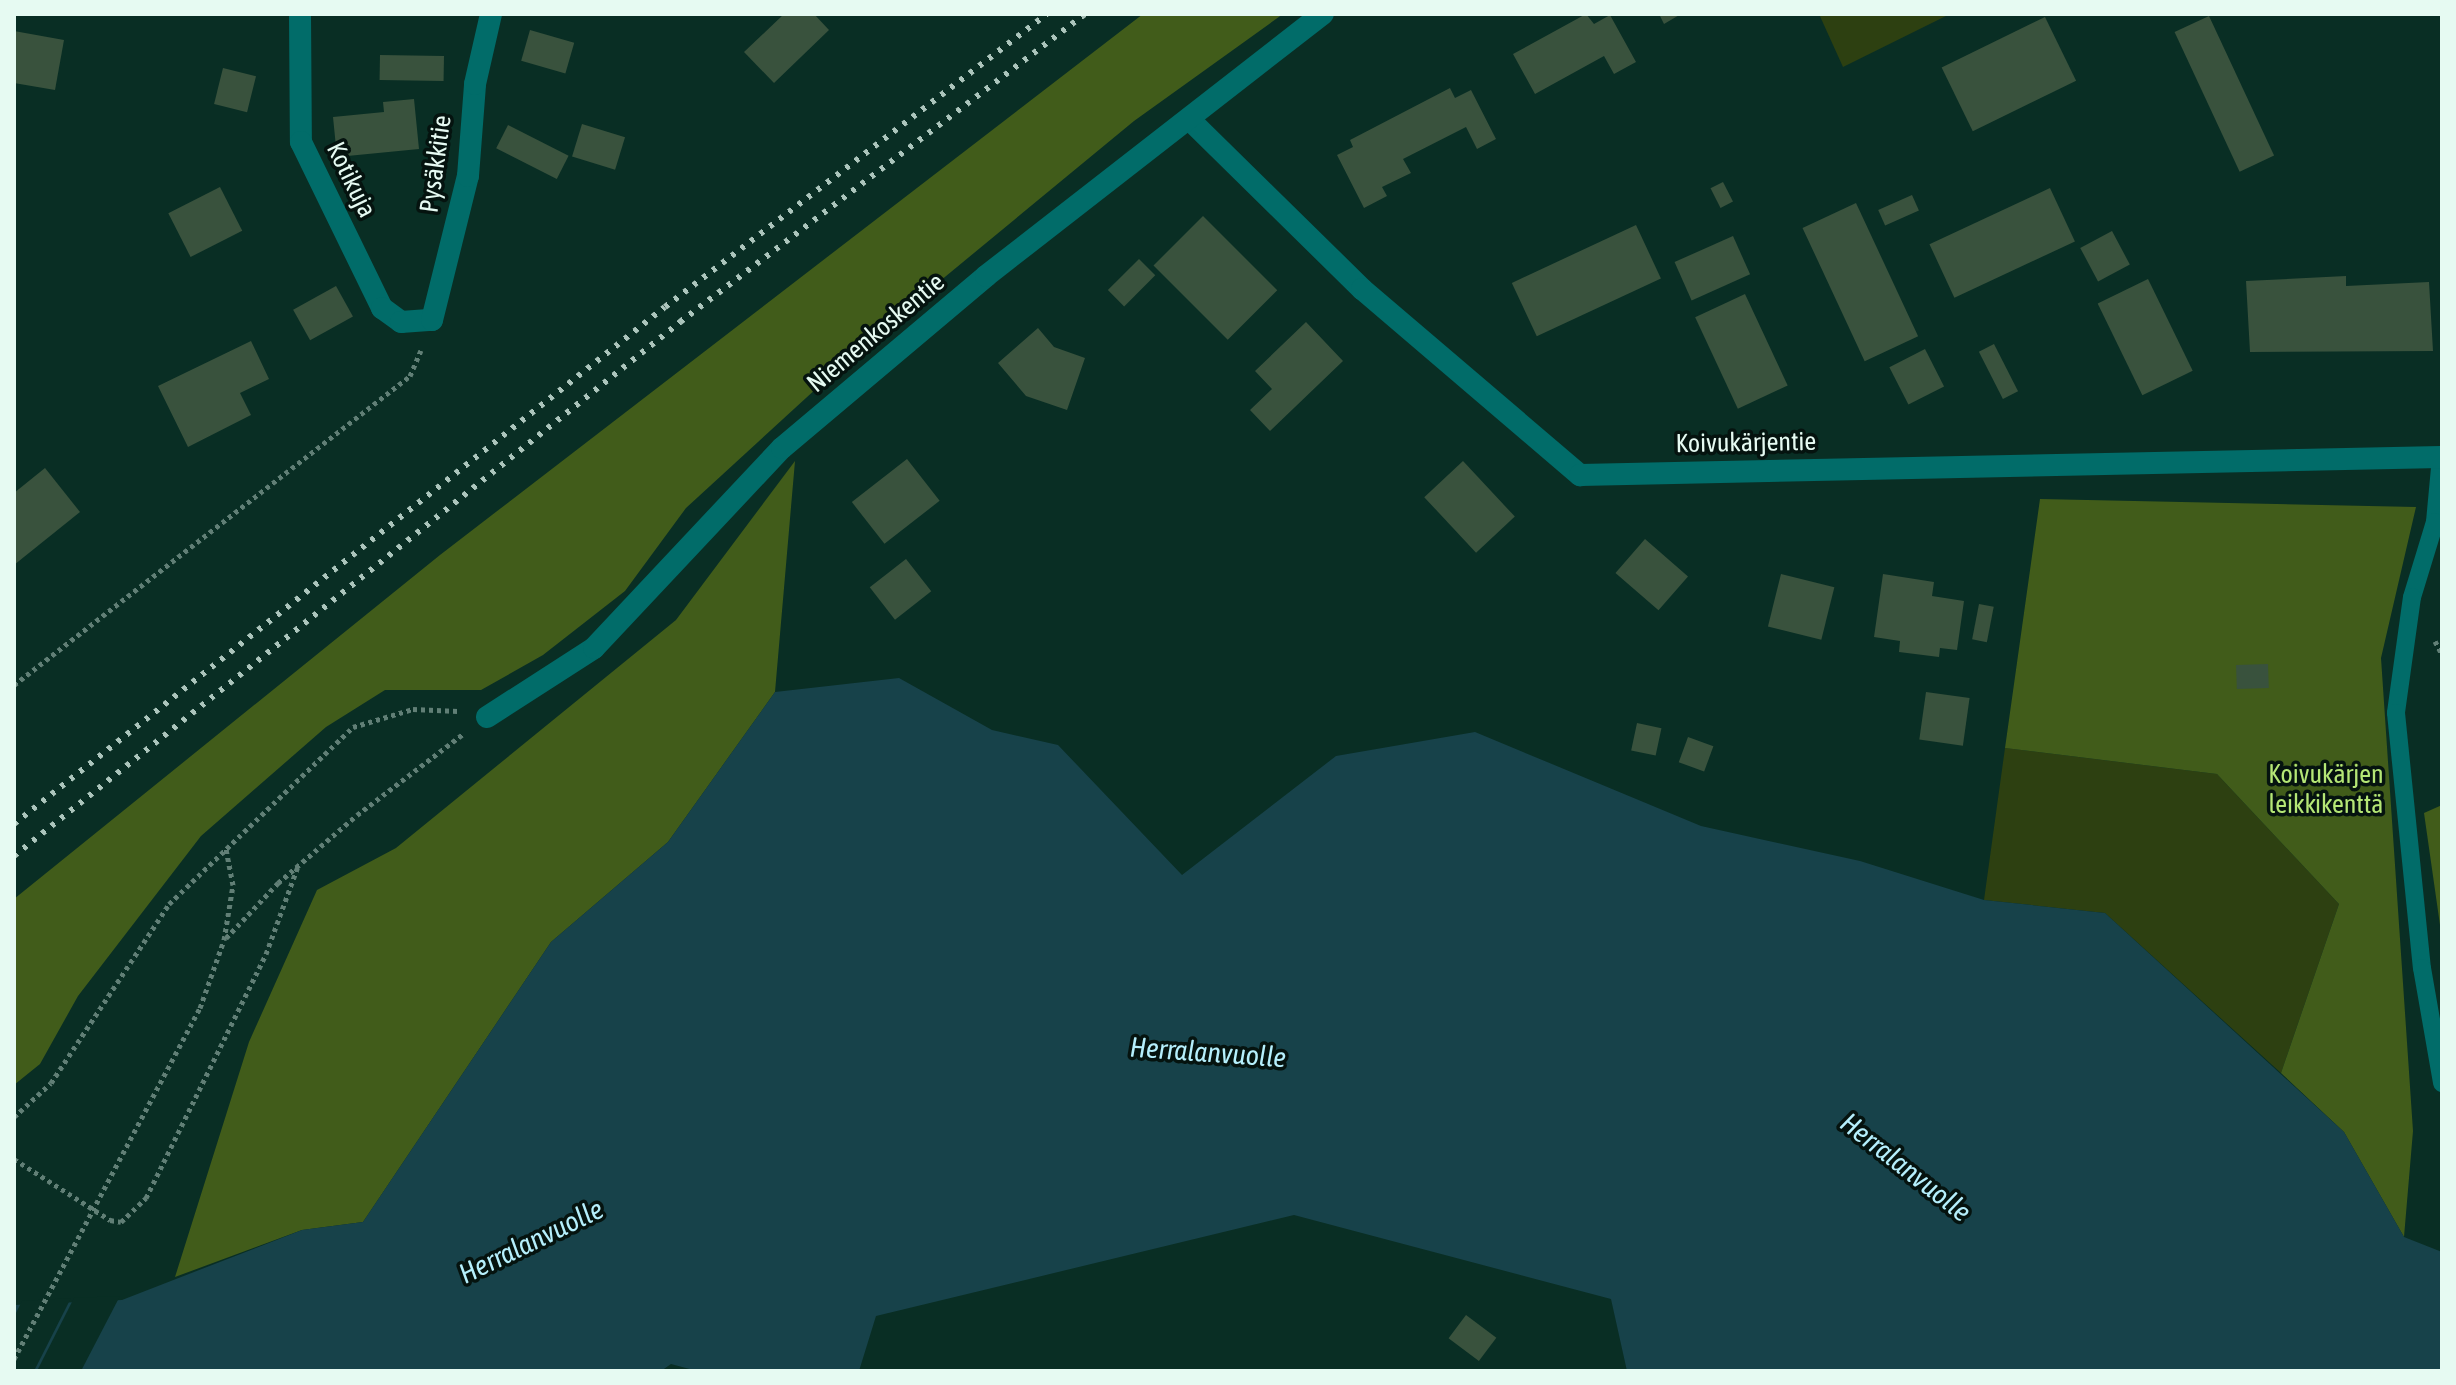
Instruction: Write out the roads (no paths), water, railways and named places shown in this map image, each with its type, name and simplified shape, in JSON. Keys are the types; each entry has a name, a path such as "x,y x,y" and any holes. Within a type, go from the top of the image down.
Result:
{"street":[{"name":"Kotikuja","path":"300,14 301,142 382,308 401,322 432,320"},
{"name":"Pysäkkitie","path":"432,320 468,176 475,84 491,14"},
{"name":"Niemenkoskentie","path":"487,717 594,648 782,448 986,276 1323,14"},
{"name":"Koivukärjentie","path":"1189,119 1362,289 1580,475 2441,457"}],"lane":[{"path":"2441,457 2435,522 2412,597 2396,713 2422,968 2442,1083"}],"water":[{"name":"Herralanvuolle","path":"899,678 992,730 1058,745 1182,875 1336,756 1475,732 1701,826 1860,861 1984,900 2105,913 2344,1132 2404,1237 2442,1252 2442,1371 1627,1371 1611,1299 1294,1215 876,1316 859,1371 697,1371 671,1364 661,1371 14,1371 14,1305 122,1300 302,1230 363,1222 551,942 668,842 775,692"}],"railway":[{"path":"14,824 665,307 1047,14"},
{"path":"14,856 680,322 1085,14"}],"park label":[{"name":"Koivukärjen leikkikenttä","path":"2326,790"}]}
